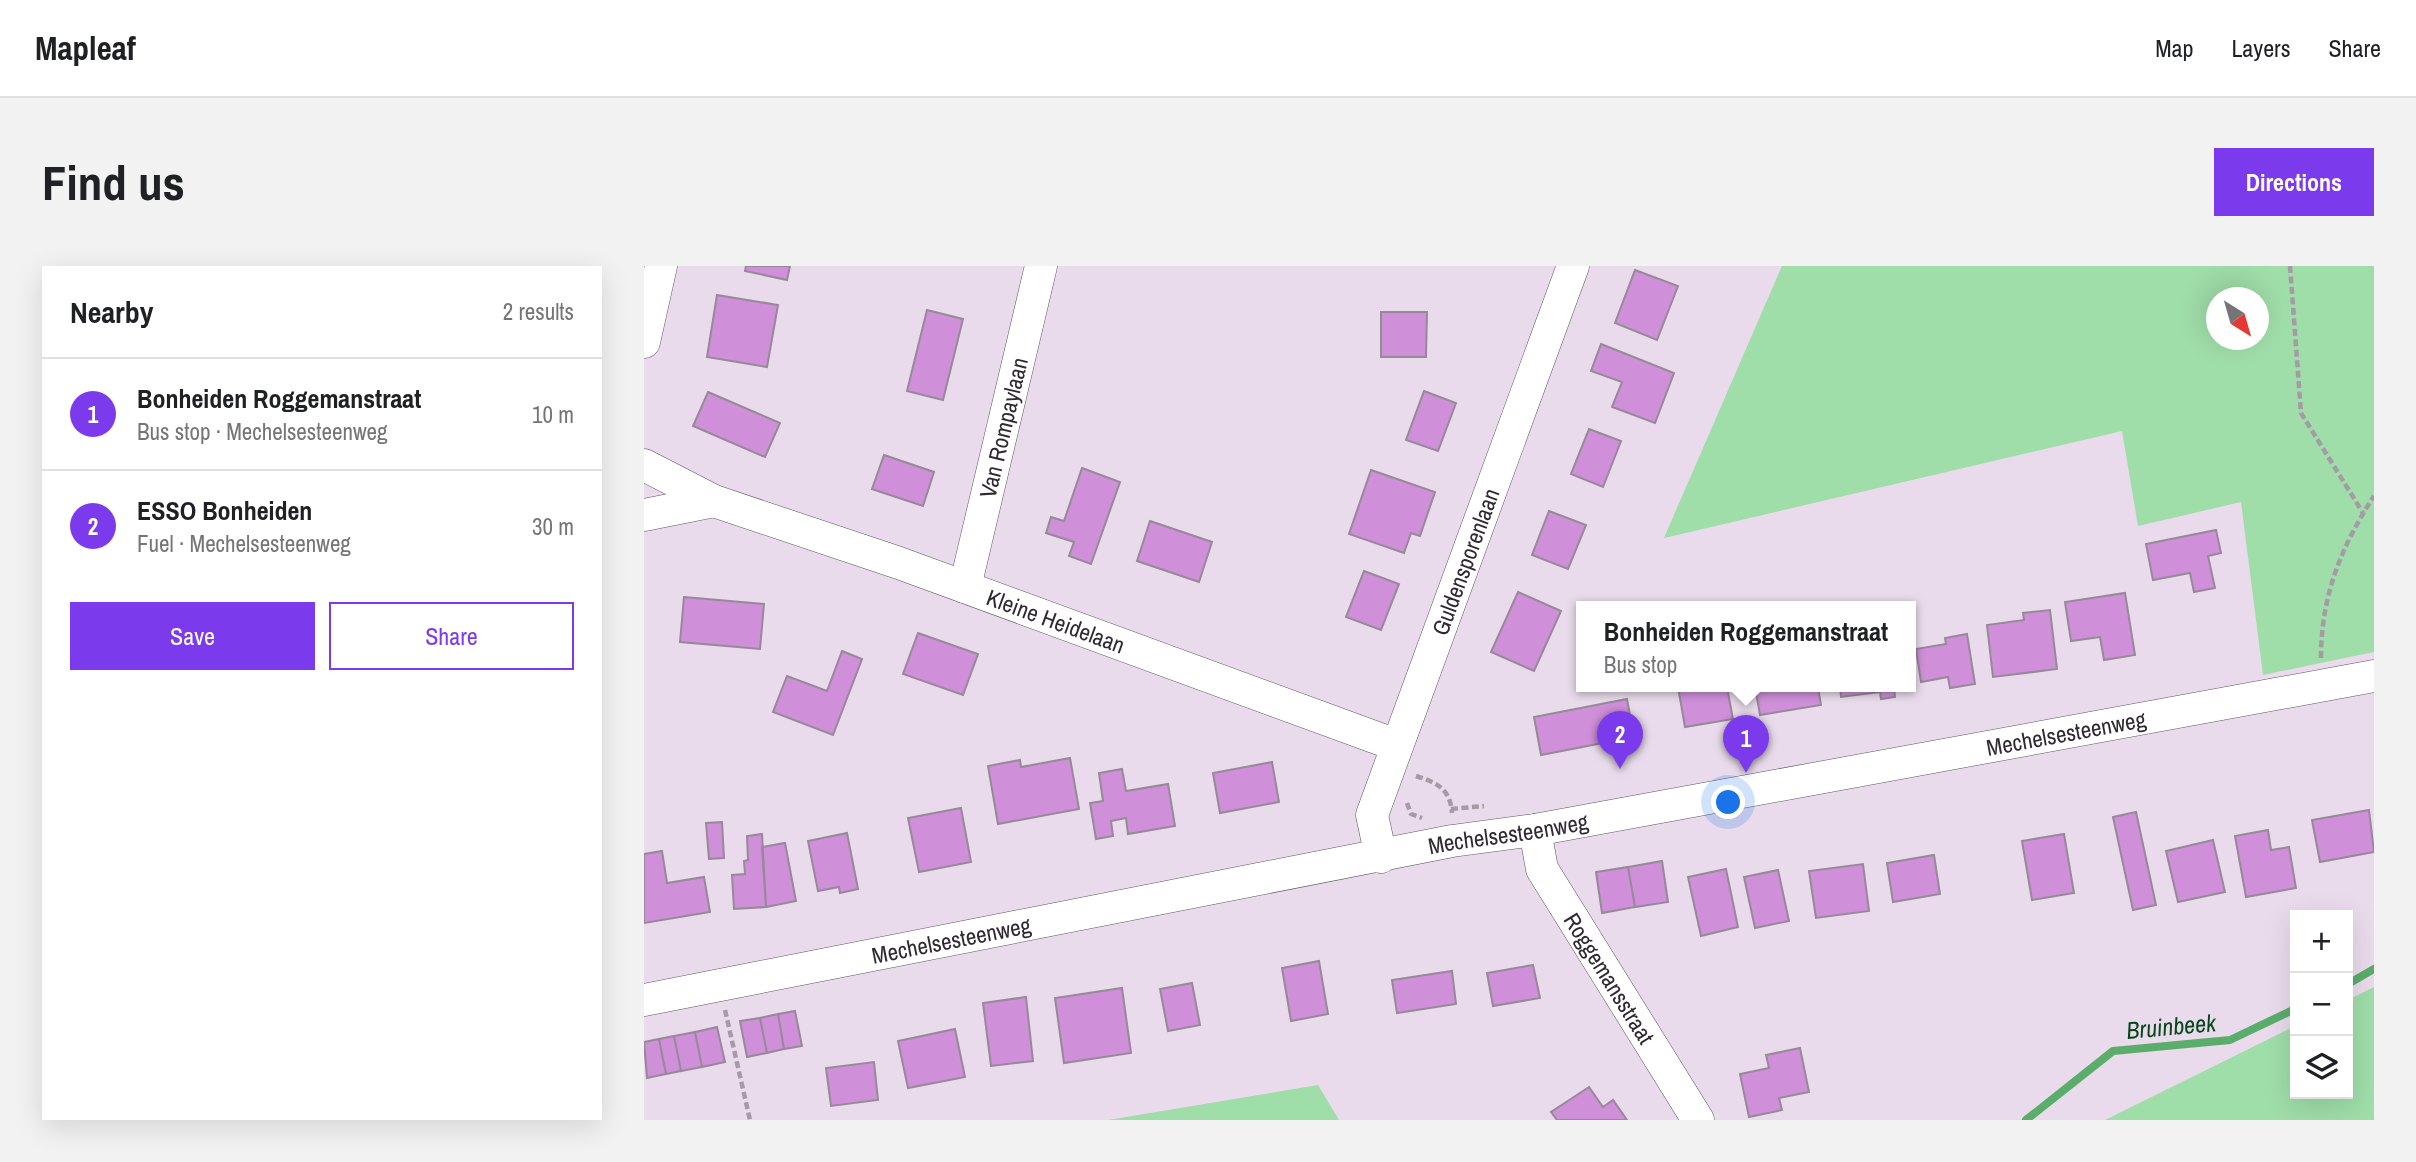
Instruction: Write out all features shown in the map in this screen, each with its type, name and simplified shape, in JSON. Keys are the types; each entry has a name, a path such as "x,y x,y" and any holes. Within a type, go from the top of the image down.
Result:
{"street":[{"path":"644,342 661,266"},
{"name":"Van Rompaylaan","path":"965,587 1041,266"},
{"name":"Guldensporenlaan","path":"1381,857 1372,815 1573,266"},
{"name":"Kleine Heidelaan","path":"644,465 714,501 965,587 1392,755"},
{"path":"644,515 714,501"},
{"name":"Mechelsesteenweg","path":"644,1000 1452,841 1535,830 2374,676"},
{"name":"Roggemansstraat","path":"1535,830 1542,870 1698,1120"}],"path":[{"path":"2290,266 2301,413 2363,513"},
{"path":"2321,686 2321,624 2334,570 2374,496"},
{"path":"1392,755 1437,782 1449,794 1452,809"},
{"path":"720,985 750,1120"}],"green space":[{"path":"1782,266 2374,266 2374,652 2263,675 2241,502 2138,526 2122,431 1664,538"},
{"path":"2374,987 2374,1120 2105,1120 2290,1028 2290,1099 2353,1099 2353,998"},
{"path":"1318,1085 1339,1120 1108,1120"}],"building":[{"path":"746,266 790,266 787,280 745,271"},
{"path":"1635,270 1678,286 1657,340 1615,323"},
{"path":"717,295 778,305 767,367 707,357"},
{"path":"927,310 963,319 943,400 907,391"},
{"path":"1381,312 1427,312 1426,357 1381,357"},
{"path":"1601,344 1674,373 1655,423 1612,407 1622,382 1591,371"},
{"path":"1424,391 1456,403 1438,451 1406,440"},
{"path":"708,392 780,423 765,457 693,426"},
{"path":"1589,429 1621,441 1603,487 1571,474"},
{"path":"884,455 934,472 923,506 872,489"},
{"path":"1082,468 1120,482 1091,564 1069,556 1074,542 1046,533 1051,517 1064,521"},
{"path":"1371,470 1435,492 1420,536 1411,533 1404,553 1349,534"},
{"path":"1549,511 1586,525 1568,569 1532,555"},
{"path":"1150,521 1212,542 1199,582 1137,561"},
{"path":"2216,530 2221,553 2208,556 2215,588 2194,592 2190,573 2153,580 2146,544"},
{"path":"1364,571 1399,584 1381,630 1346,617"},
{"path":"1518,592 1561,611 1534,671 1491,652"},
{"path":"2125,593 2135,655 2104,660 2100,637 2071,641 2065,602"},
{"path":"684,597 764,604 760,649 680,642"},
{"path":"2050,610 2057,669 1993,677 1987,625 2024,620 2023,613"},
{"path":"918,633 978,654 963,695 903,674"},
{"path":"1967,634 1975,684 1950,688 1948,677 1921,682 1916,649 1946,644 1945,638"},
{"path":"842,651 862,659 833,735 773,712 787,676 827,691"},
{"path":"1679,692 1728,692 1733,719 1685,727"},
{"path":"1756,692 1819,692 1821,705 1760,715"},
{"path":"1840,692 1880,692 1841,697"},
{"path":"1880,692 1894,692 1895,697 1881,699"},
{"path":"1627,699 1634,737 1541,755 1534,717"},
{"path":"1070,758 1079,809 998,824 988,766 1020,760 1021,767"},
{"path":"1272,762 1279,802 1220,813 1213,773"},
{"path":"1122,769 1126,791 1168,784 1175,826 1128,834 1126,818 1111,821 1113,836 1096,839 1090,803 1103,801 1099,773"},
{"path":"961,808 971,862 919,872 908,818"},
{"path":"2369,810 2374,852 2320,862 2312,820"},
{"path":"2136,812 2156,905 2133,910 2113,817"},
{"path":"722,822 724,858 709,859 706,823"},
{"path":"2268,830 2271,850 2289,847 2296,888 2246,897 2235,836"},
{"path":"847,833 858,889 840,893 839,887 818,891 808,841"},
{"path":"762,834 766,907 734,909 732,875 745,874 744,861 748,860 747,836"},
{"path":"2064,834 2074,893 2032,900 2022,841"},
{"path":"2213,840 2225,892 2178,902 2166,851"},
{"path":"785,843 796,901 766,907 762,847"},
{"path":"662,851 667,883 704,877 710,912 644,923 644,854"},
{"path":"1934,855 1940,894 1893,902 1887,863"},
{"path":"1662,861 1668,902 1635,907 1628,867"},
{"path":"1863,864 1869,911 1816,918 1809,871"},
{"path":"1628,867 1635,907 1602,913 1596,872"},
{"path":"1726,869 1738,927 1701,936 1688,877"},
{"path":"1778,870 1789,921 1755,928 1744,877"},
{"path":"1319,961 1328,1014 1291,1021 1282,968"},
{"path":"1533,965 1540,998 1493,1006 1487,973"},
{"path":"1452,971 1456,1004 1397,1013 1392,980"},
{"path":"1192,983 1200,1025 1168,1031 1160,989"},
{"path":"1122,988 1131,1053 1064,1063 1055,998"},
{"path":"1026,997 1033,1061 991,1066 983,1003"},
{"path":"795,1011 802,1046 784,1049 778,1014"},
{"path":"778,1014 784,1049 767,1053 760,1018"},
{"path":"760,1018 767,1053 747,1057 740,1021"},
{"path":"717,1027 725,1062 702,1067 695,1032"},
{"path":"955,1029 965,1077 908,1088 898,1041"},
{"path":"695,1032 702,1067 681,1071 674,1036"},
{"path":"674,1036 681,1071 666,1074 659,1039"},
{"path":"659,1039 666,1074 647,1078 644,1042"},
{"path":"1800,1048 1809,1092 1779,1098 1782,1110 1749,1117 1740,1074 1769,1068 1766,1055"},
{"path":"874,1062 878,1100 831,1106 826,1068"},
{"path":"1589,1087 1603,1107 1613,1100 1627,1120 1557,1120 1551,1112"}],"waterway":[{"name":"Bruinbeek","path":"2353,981 2374,969"},
{"name":"Bruinbeek","path":"2026,1120 2113,1051 2230,1040 2290,1011"}],"place":[{"name":"ESSO Bonheiden","path":"1620,769"},
{"name":"Bonheiden Roggemanstraat","path":"1746,773"}]}
